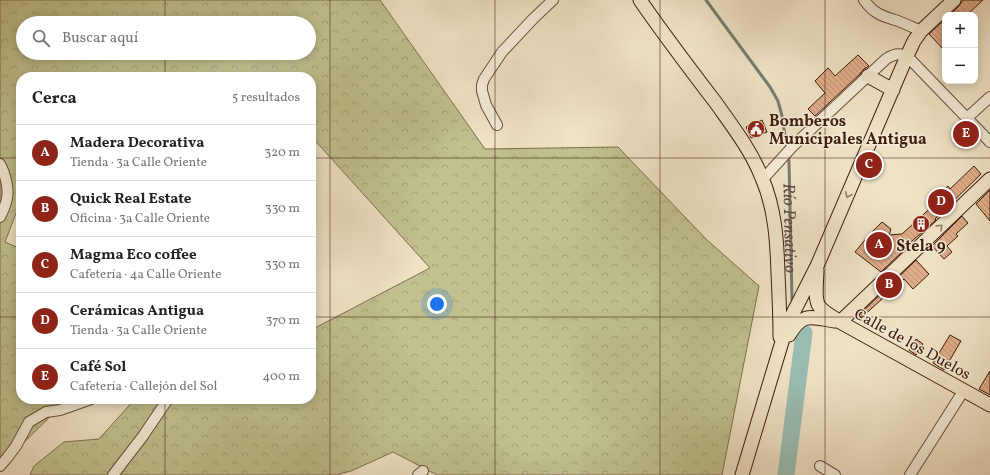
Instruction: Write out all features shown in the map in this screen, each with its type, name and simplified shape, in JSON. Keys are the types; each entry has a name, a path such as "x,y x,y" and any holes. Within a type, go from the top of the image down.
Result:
{"main road":[{"path":"640,0 730,123 747,148 763,179 774,223 779,286 780,349"},
{"path":"742,475 780,349 798,315 817,266 907,56 914,41 922,31 954,0"},
{"path":"868,76 893,90"},
{"path":"840,322 990,179"},
{"name":"Calle de los Duelos","path":"817,266 816,300 823,310 840,322 990,405"},
{"name":"Calle de los Duelos","path":"798,315 840,322"}],"street":[{"path":"497,125 486,105 482,91 484,79 502,52 532,19 554,0"},
{"path":"864,0 869,7 881,15 922,31"},
{"path":"763,179 793,146 886,59 896,54 907,56 990,142"},
{"path":"967,118 990,97"},
{"path":"0,164 3,169 8,198 0,217"},
{"path":"910,475 964,390"},
{"path":"0,466 7,458 29,422 46,412 60,410 77,404"},
{"path":"113,475 143,436 165,404"},
{"path":"820,466 835,475"}],"green space":[{"path":"0,0 380,0 485,149 618,147 706,239 759,286 722,475 437,475 393,452 351,471 335,475 30,475 34,466 64,442 99,439 130,404 316,404 316,327 430,268 316,142 316,72 16,72 16,213 5,242 16,247 16,404 63,404 0,466"}],"building":[{"path":"963,0 983,0 970,12 953,12"},
{"path":"942,22 942,48 929,34"},
{"path":"858,55 869,66 815,116 808,109 825,93 815,81 828,68 835,76"},
{"name":"Bomberos Municipales Antigua","path":"762,120 767,132 751,138 746,127"},
{"path":"974,166 981,174 935,219 936,220 904,248 905,249 881,272 855,252 882,222 891,229 889,235 902,234 936,203 933,200 948,186 950,189"},
{"path":"990,190 990,221 976,204"},
{"path":"962,216 968,223 956,234 958,236 947,246 952,252 944,259 932,246"},
{"path":"916,260 929,274 913,289 904,279 861,318 859,315"},
{"path":"950,335 961,341 944,370 933,363"},
{"path":"916,339 923,344 916,355 909,350"},
{"path":"990,371 990,395 979,389"}],"waterway":[{"name":"Río Pensativo","path":"706,0 770,87 778,101 787,149"},
{"name":"Río Pensativo","path":"788,156 793,304"},
{"name":"Río Pensativo","path":"801,324 804,333"},
{"name":"Río Pensativo","path":"786,475 804,333"}],"place":[{"name":"Bomberos Municipales Antigua","path":"756,129"},
{"name":"Café Sol","path":"966,134"},
{"name":"Magma Eco coffee","path":"869,165"},
{"name":"Cerámicas Antigua","path":"941,202"},
{"name":"Stela 9","path":"921,224"},
{"name":"Madera Decorativa","path":"879,245"},
{"name":"Quick Real Estate","path":"889,285"}]}
